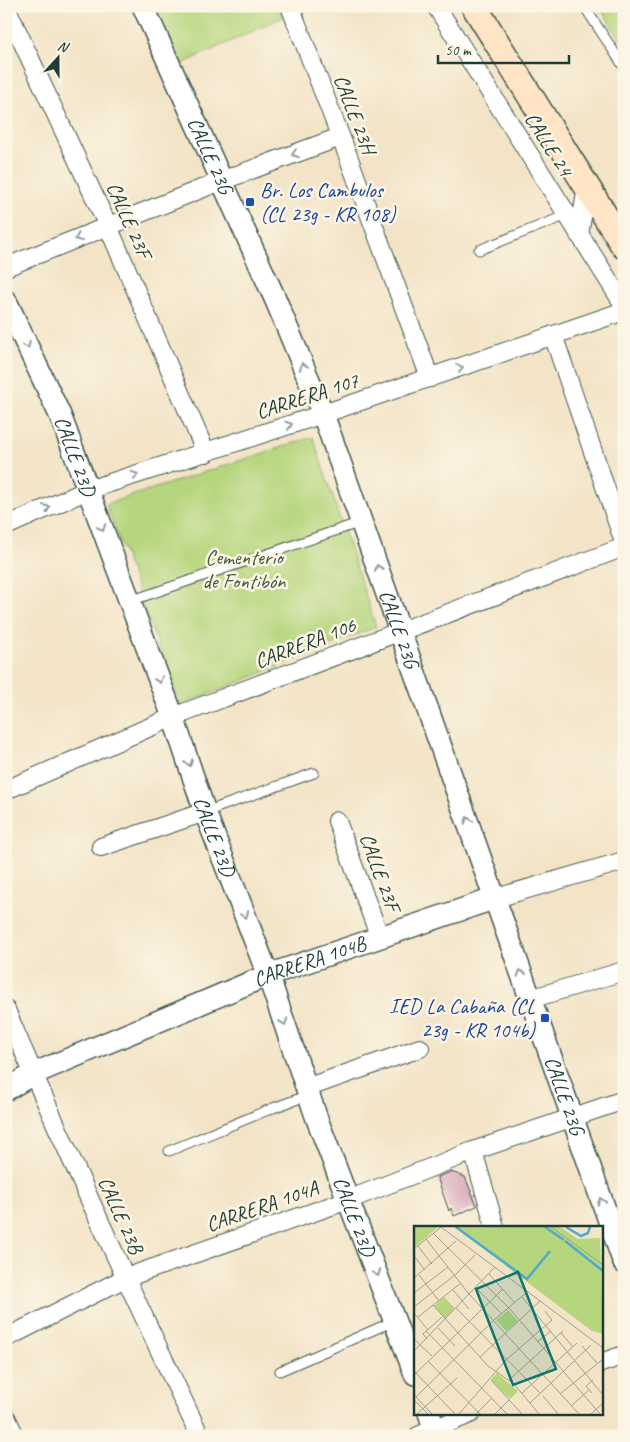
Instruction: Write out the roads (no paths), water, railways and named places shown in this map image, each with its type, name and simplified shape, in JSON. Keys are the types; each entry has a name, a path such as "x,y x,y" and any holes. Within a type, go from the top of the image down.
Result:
{"main road":[{"path":"474,6 624,246"}],"street":[{"name":"CALLE 23G","path":"143,6 277,303 323,414 624,1263"},
{"name":"CALLE 23H","path":"290,6 430,378"},
{"name":"CALLE 24","path":"436,6 624,305"},
{"name":"CALLE 23F","path":"6,7 108,226 206,453"},
{"path":"6,266 221,181 340,137"},
{"path":"579,235 587,187"},
{"name":"CALLE 23D","path":"6,301 60,415 173,717 205,812 268,975 308,1092 414,1371"},
{"name":"CARRERA 107","path":"6,526 88,490 323,414 624,311"},
{"path":"554,336 624,542"},
{"name":"CARRERA 106","path":"6,790 173,717 624,547"},
{"path":"100,846 205,812"},
{"name":"CALLE 23F","path":"337,821 380,938"},
{"name":"CARRERA 104B","path":"6,1090 33,1074 268,975 496,898 624,861"},
{"path":"530,999 624,971"},
{"name":"CALLE 23B","path":"6,1010 125,1278 200,1436"},
{"path":"308,1092 420,1048"},
{"name":"CARRERA 104A","path":"6,1338 125,1278 348,1200 473,1152 624,1100"},
{"path":"473,1152 495,1226"},
{"path":"602,1363 624,1354"},
{"path":"430,1428 469,1414"},
{"path":"6,1416 15,1436"}],"lane":[{"path":"584,6 624,67"},
{"path":"479,250 567,215"},
{"path":"130,601 362,521"},
{"path":"205,812 314,773"},
{"path":"169,1151 308,1092"},
{"path":"280,1370 395,1320"}],"waterway":[{"path":"620,6 624,13"}],"place":[{"name":"Br. Los Cambulos (CL 23g - KR 108)","path":"250,202"},
{"name":"IED La Cabaña (CL 23g - KR 104b)","path":"545,1018"}],"park label":[{"name":"Cementerio de Fontibón","path":"244,569"}]}
